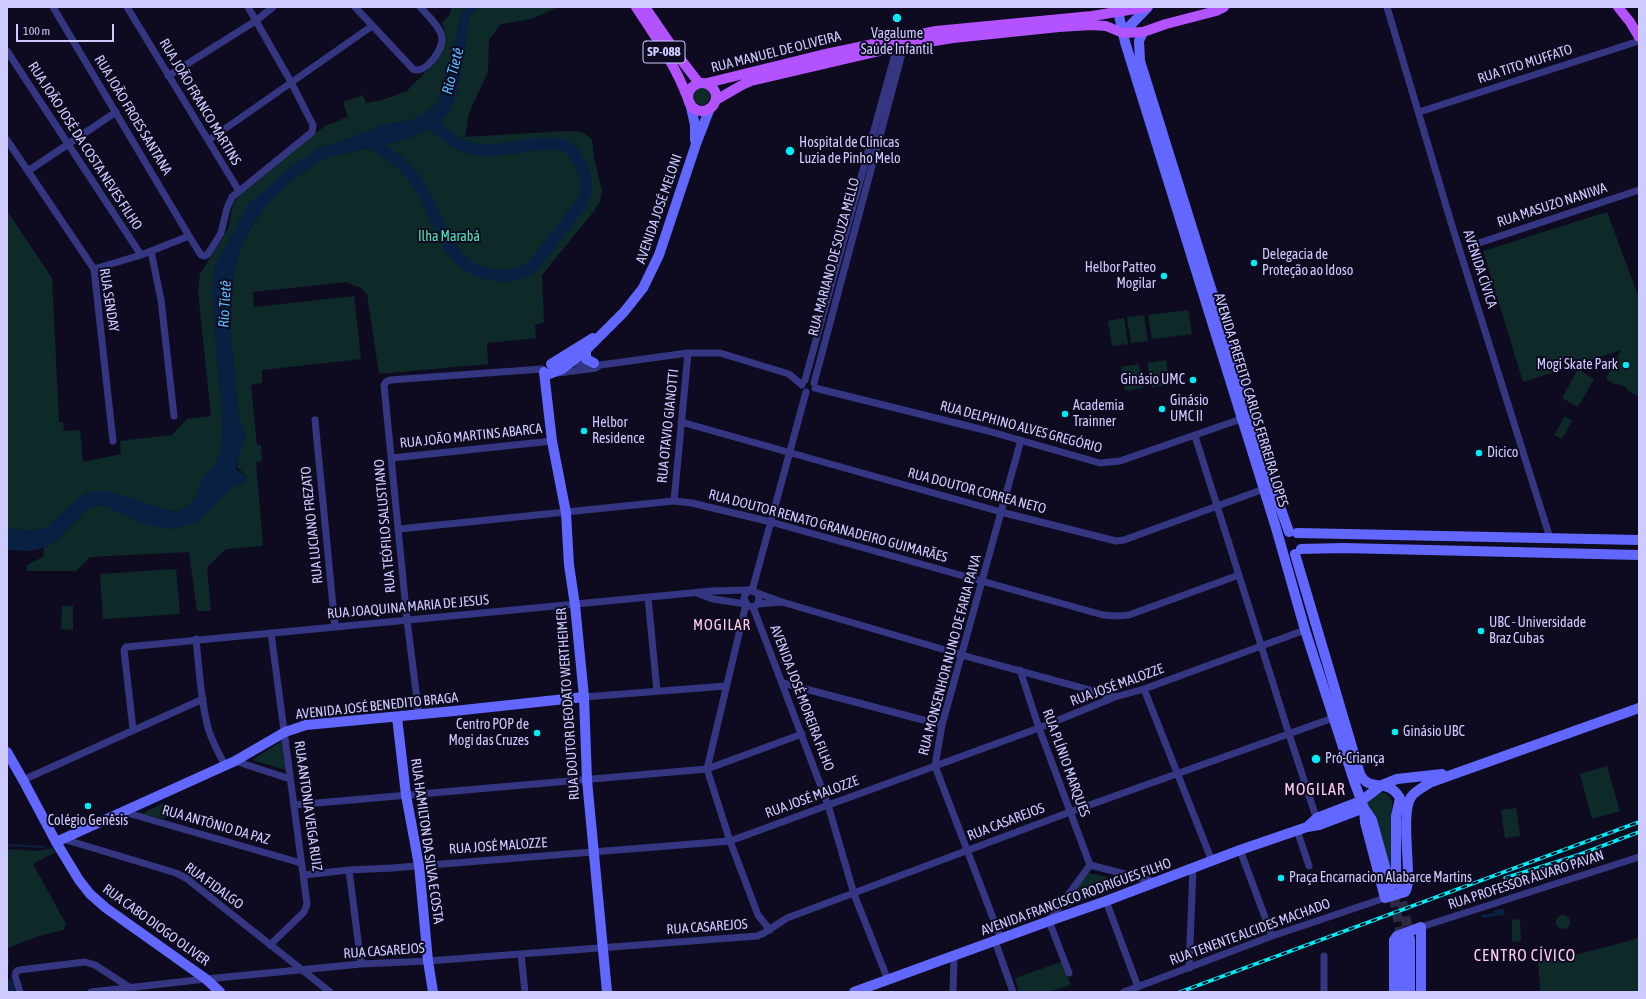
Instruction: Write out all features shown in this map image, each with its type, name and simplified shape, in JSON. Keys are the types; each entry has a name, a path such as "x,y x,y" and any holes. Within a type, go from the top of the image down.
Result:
{"main road":[{"name":"AVENIDA JOSÉ MELONI","path":"636,7 667,56 681,82 689,101 695,125 696,144"},
{"name":"SP-088","path":"645,7 682,61 703,83 711,85 716,92 713,104"},
{"path":"1123,32 1148,7"},
{"name":"RUA MANUEL DE OLIVEIRA","path":"703,83 821,55 936,31 1148,7"},
{"path":"1192,17 1206,7"},
{"name":"RUA MANUEL DE OLIVEIRA","path":"713,104 742,85 751,81 901,47 952,38 1059,27 1098,25 1123,32 1143,32 1166,24 1216,11 1224,7"},
{"path":"1618,7 1630,22 1638,36"},
{"name":"AVENIDA PREFEITO CARLOS FERREIRA LOPES","path":"1116,11 1241,419 1264,489 1305,630 1333,718 1363,804"},
{"name":"AVENIDA PREFEITO CARLOS FERREIRA LOPES","path":"1143,32 1139,41 1140,61 1274,487 1293,532"},
{"path":"703,83 692,87 688,94 689,101 692,107 701,111 713,104"},
{"name":"AVENIDA JOSÉ MELONI","path":"599,336 624,312 636,298 649,278 660,255 696,144 713,104"},
{"path":"568,359 586,350 599,336"},
{"path":"548,371 562,369 568,359 586,341 599,336"},
{"path":"586,350 586,359 597,364"},
{"name":"RUA DOUTOR DEODATO WERTHEIMER","path":"548,371 547,391 552,441 566,513 568,565 575,605 584,697 587,780 595,852 607,992"},
{"path":"1293,532 1303,540 1298,552 1360,774 1367,783 1382,785 1393,789 1400,798 1396,816 1396,875 1394,886 1374,824 1363,804"},
{"path":"1639,540 1293,532 1281,539 1281,546 1288,554 1343,548 1639,555"},
{"path":"1473,536 1479,551"},
{"path":"1479,551 1488,536"},
{"name":"AVENIDA JOSÉ BENEDITO BRAGA","path":"60,841 230,763 284,732 306,725 419,715 584,697"},
{"name":"AVENIDA FRANCISCO RODRIGUES FILHO","path":"1400,798 1414,787 1639,708"},
{"name":"RUA HAMILTON DA SILVA E COSTA","path":"397,717 406,795 419,865 428,961 433,992"},
{"name":"RUA CABO DIOGO OLIVER","path":"7,752 60,841 79,880 90,894 106,908 206,978 220,992"},
{"name":"AVENIDA FRANCISCO RODRIGUES FILHO","path":"854,992 954,957 1049,921 1106,902 1240,850 1307,827 1363,804 1382,785 1397,779 1458,772"},
{"path":"1363,804 1365,822 1385,898 1405,892 1408,888 1406,853 1408,804 1415,792 1431,782"},
{"path":"1394,992 1394,940 1397,936 1421,927 1421,992"},
{"path":"1403,992 1406,941 1410,992"}],"street":[{"name":"RUA JOÃO FROES SANTANA","path":"53,7 201,255 204,256 208,254 221,233 229,202 239,191"},
{"name":"RUA JOÃO FRANCO MARTINS","path":"127,7 239,191"},
{"path":"239,191 312,132 313,125 292,82 248,7"},
{"path":"168,76 257,20 273,7"},
{"path":"355,7 416,71 423,69 437,54 442,43 442,36 438,28 420,7"},
{"name":"AVENIDA CÍVICA","path":"1387,7 1550,538"},
{"path":"209,140 372,26"},
{"name":"RUA TITO MUFFATO","path":"1419,112 1638,36"},
{"name":"RUA MARIANO DE SOUZA MELLO","path":"803,382 901,47"},
{"name":"RUA MARIANO DE SOUZA MELLO","path":"814,385 901,47"},
{"name":"RUA JOÃO JOSÉ DA COSTA NEVES FILHO","path":"7,51 141,255"},
{"path":"28,171 116,112"},
{"name":"RUA SENDAY","path":"7,140 94,269 113,441"},
{"name":"RUA MASUZO NANIWA","path":"1473,245 1639,190"},
{"path":"94,269 141,255 189,236"},
{"path":"151,251 160,294 174,416"},
{"path":"568,359 578,364 597,364 688,353 720,353 789,374 803,382 810,380 814,385 811,392 806,392"},
{"name":"RUA OTAVIO GIANOTTI","path":"674,501 688,353"},
{"path":"548,371 596,368 597,364"},
{"name":"RUA TEÓFILO SALUSTIANO","path":"419,715 407,620 384,390 386,382 390,380 548,371"},
{"path":"803,382 803,390 806,392"},
{"name":"RUA DELPHINO ALVES GREGÓRIO","path":"814,385 1021,440 1100,463 1120,461 1241,419"},
{"path":"752,605 744,597 753,591 806,392"},
{"name":"RUA LUCIANO FREZATO","path":"315,420 335,627"},
{"name":"RUA DOUTOR CORREA NETO","path":"681,422 1001,512 1116,541 1124,540 1264,489"},
{"path":"1195,436 1318,822"},
{"name":"RUA MONSENHOR NUNO DE FARIA PAIVA","path":"1013,992 998,940 968,850 935,766 942,725 1021,440"},
{"name":"RUA JOÃO MARTINS ABARCA","path":"392,458 552,441"},
{"name":"RUA DOUTOR RENATO GRANADEIRO GUIMARÃES","path":"399,530 674,501 692,503 771,522 1103,615 1116,616 1129,615 1163,604 1239,575"},
{"name":"RUA JOAQUINA MARIA DE JESUS","path":"133,729 124,650 126,646 697,594 712,591 753,591"},
{"path":"753,591 782,602 1114,697"},
{"path":"753,591 760,597 752,605 726,686 707,769 730,841 758,915 770,930"},
{"name":"RUA JOAQUINA MARIA DE JESUS","path":"697,594 713,599 752,605 782,602"},
{"path":"648,598 657,691"},
{"name":"AVENIDA JOSÉ MOREIRA FILHO","path":"752,605 828,804 854,894 888,980"},
{"name":"RUA JOSÉ MALOZZE","path":"304,875 348,870 392,868 730,841 1039,728 1114,697 1144,689 1305,630"},
{"name":"RUA ANTONIA VEIGA RUIZ","path":"270,944 306,909 304,875 301,863 271,633"},
{"path":"196,639 203,699 209,730 214,744 230,763 290,779"},
{"name":"RUA PLÍNIO MARQUES","path":"1020,670 1039,728 1090,865"},
{"path":"783,683 942,725"},
{"name":"AVENIDA JOSÉ BENEDITO BRAGA","path":"584,697 726,686"},
{"path":"1144,689 1212,861"},
{"path":"23,780 133,729 203,699"},
{"name":"RUA CASAREJOS","path":"91,992 133,990 206,978 361,964 428,961 757,936 770,930 787,918 1070,812 1333,718"},
{"path":"294,806 707,769 802,734"},
{"name":"RUA ANTÔNIO DA PAZ","path":"124,812 301,863"},
{"path":"1297,830 1308,866"},
{"name":"RUA FIDALGO","path":"60,841 176,873 186,878 330,992"},
{"path":"1240,850 1272,936"},
{"name":"RUA PROFESSOR ÁLVARO PAVAN","path":"1421,927 1639,857"},
{"path":"1069,973 1049,921 1090,865 1156,882"},
{"path":"1189,968 1193,868"},
{"path":"348,870 361,964"},
{"name":"RUA TENENTE ALCIDES MACHADO","path":"1124,992 1272,936 1385,898"},
{"path":"1106,902 1138,987"},
{"path":"521,954 525,992"},
{"path":"1324,956 1324,992"},
{"path":"953,992 954,957"},
{"path":"20,992 15,976 16,972 19,970 85,962 95,964 133,990"}],"green space":[{"path":"452,7 465,7 461,15 448,69 437,103 427,112 411,120 382,125 341,142 321,147 248,205 214,268 212,294 223,427 221,450 217,462 204,477 194,500 186,508 177,512 91,491 78,498 46,528 26,531 7,528 7,211 52,278 59,422 63,422 64,431 80,430 83,462 121,454 120,441 172,435 187,419 211,416 198,291 200,274 228,229 233,205 242,190 325,126 348,117 343,102 363,95 366,103 382,100 407,91 437,60 446,37 442,22 449,16"},
{"name":"Ilha Marabá","path":"480,7 558,7 532,19 501,24 489,40 488,72 469,113 465,137 566,131 581,132 592,140 594,158 602,191 600,202 594,211 542,275 544,322 535,325 536,338 487,343 488,364 379,374 367,294 361,288 346,282 253,292 254,307 354,296 361,359 262,370 262,383 251,385 257,445 261,445 262,461 256,462 263,546 226,549 207,567 211,611 197,611 189,552 90,557 76,571 27,571 27,565 43,557 44,548 56,541 84,512 94,506 103,505 142,524 197,522 235,485 243,483 247,477 237,467 239,455 246,436 239,420 230,329 231,294 236,265 243,241 263,209 291,181 324,158 404,140 423,132 440,122 470,15 475,9"},
{"path":"697,87 705,87 710,92 708,103 705,105 697,105 692,100 692,92"},
{"path":"1607,212 1639,298 1639,396 1628,391 1627,388 1618,384 1616,385 1606,379 1621,350 1523,382 1483,251"},
{"path":"1188,310 1192,334 1152,339 1148,315"},
{"path":"1144,315 1148,341 1131,343 1127,317"},
{"path":"1124,318 1128,344 1112,346 1108,321"},
{"path":"1166,360 1170,385 1152,387 1147,363"},
{"path":"1139,364 1143,388 1125,391 1121,367"},
{"path":"1578,369 1594,379 1578,407 1562,398"},
{"path":"1565,416 1572,421 1562,439 1554,435"},
{"path":"176,569 180,614 103,619 100,574"},
{"path":"62,606 73,606 73,630 61,629"},
{"path":"282,741 286,770 252,760"},
{"path":"1607,766 1620,811 1592,819 1580,774"},
{"path":"1380,792 1388,795 1392,802 1392,880 1375,818 1366,801"},
{"path":"163,803 166,819 142,814"},
{"path":"1516,808 1520,836 1505,838 1501,810"},
{"path":"53,848 56,852 33,864 66,924 64,930 39,936 8,948 9,964 7,964 7,849 37,851"},
{"path":"1087,873 1134,882 1061,909"},
{"path":"1563,915 1568,917 1570,922 1568,927 1563,929 1558,927 1556,922 1558,917"},
{"path":"1520,919 1521,941 1512,942 1512,920"},
{"path":"1639,938 1639,992 1540,992 1538,959 1576,955"},
{"path":"1061,962 1071,985 1047,992 1019,992 1015,978"}],"water":[{"name":"Rio Tietê","path":"465,7 480,7 475,9 470,15 458,91 450,112 440,122 423,132 404,140 324,158 291,181 263,209 243,241 236,265 231,294 230,329 239,420 246,436 236,469 247,477 243,483 235,485 197,522 175,529 142,524 103,505 94,506 84,512 56,541 44,548 28,551 7,550 7,528 26,531 46,528 78,498 91,491 106,491 177,512 186,508 194,500 204,477 217,462 221,450 223,427 212,294 214,268 248,205 290,167 321,147 341,142 382,125 411,120 427,112 437,103 448,69 461,15"},
{"path":"1504,909 1505,915 1482,918 1481,915 1494,913 1494,910"}],"waterway":[{"path":"371,143 399,162 413,177 425,194 440,228 451,248 466,264 480,272 498,276 513,275 527,270 540,257 583,201 586,186 585,179 576,157 571,150 564,145 554,144 541,144 487,151 477,150 458,143 446,136 430,123"},
{"path":"7,845 44,847"}],"tunnel":[{"path":"1399,887 1410,939"},
{"path":"1394,897 1402,942"}],"railway":[{"path":"1180,992 1639,822"},
{"path":"1505,878 1578,855 1639,832"}],"place":[{"name":"Vagalume Saúde Infantil","path":"897,18"},
{"name":"Hospital de Clínicas Luzia de Pinho Melo","path":"790,151"},
{"name":"Delegacia de Proteção ao Idoso","path":"1254,263"},
{"name":"Helbor Patteo Mogilar","path":"1164,276"},
{"name":"Mogi Skate Park","path":"1626,365"},
{"name":"Ginásio UMC","path":"1193,380"},
{"name":"Ginásio UMC II","path":"1162,409"},
{"name":"Academia Trainner","path":"1065,414"},
{"name":"Helbor Residence","path":"584,431"},
{"name":"Dicico","path":"1479,453"},
{"name":"UBC - Universidade Braz Cubas","path":"1481,631"},
{"name":"Ginásio UBC","path":"1395,732"},
{"name":"Centro POP de Mogi das Cruzes","path":"537,733"},
{"name":"Pró-Criança","path":"1316,759"},
{"name":"Colégio Genêsis","path":"88,806"},
{"name":"Praça Encarnacion Alabarce Martins","path":"1281,878"}],"district":[{"name":"MOGILAR","path":"722,625"},
{"name":"MOGILAR","path":"1315,790"},
{"name":"CENTRO CÍVICO","path":"1525,956"}]}
